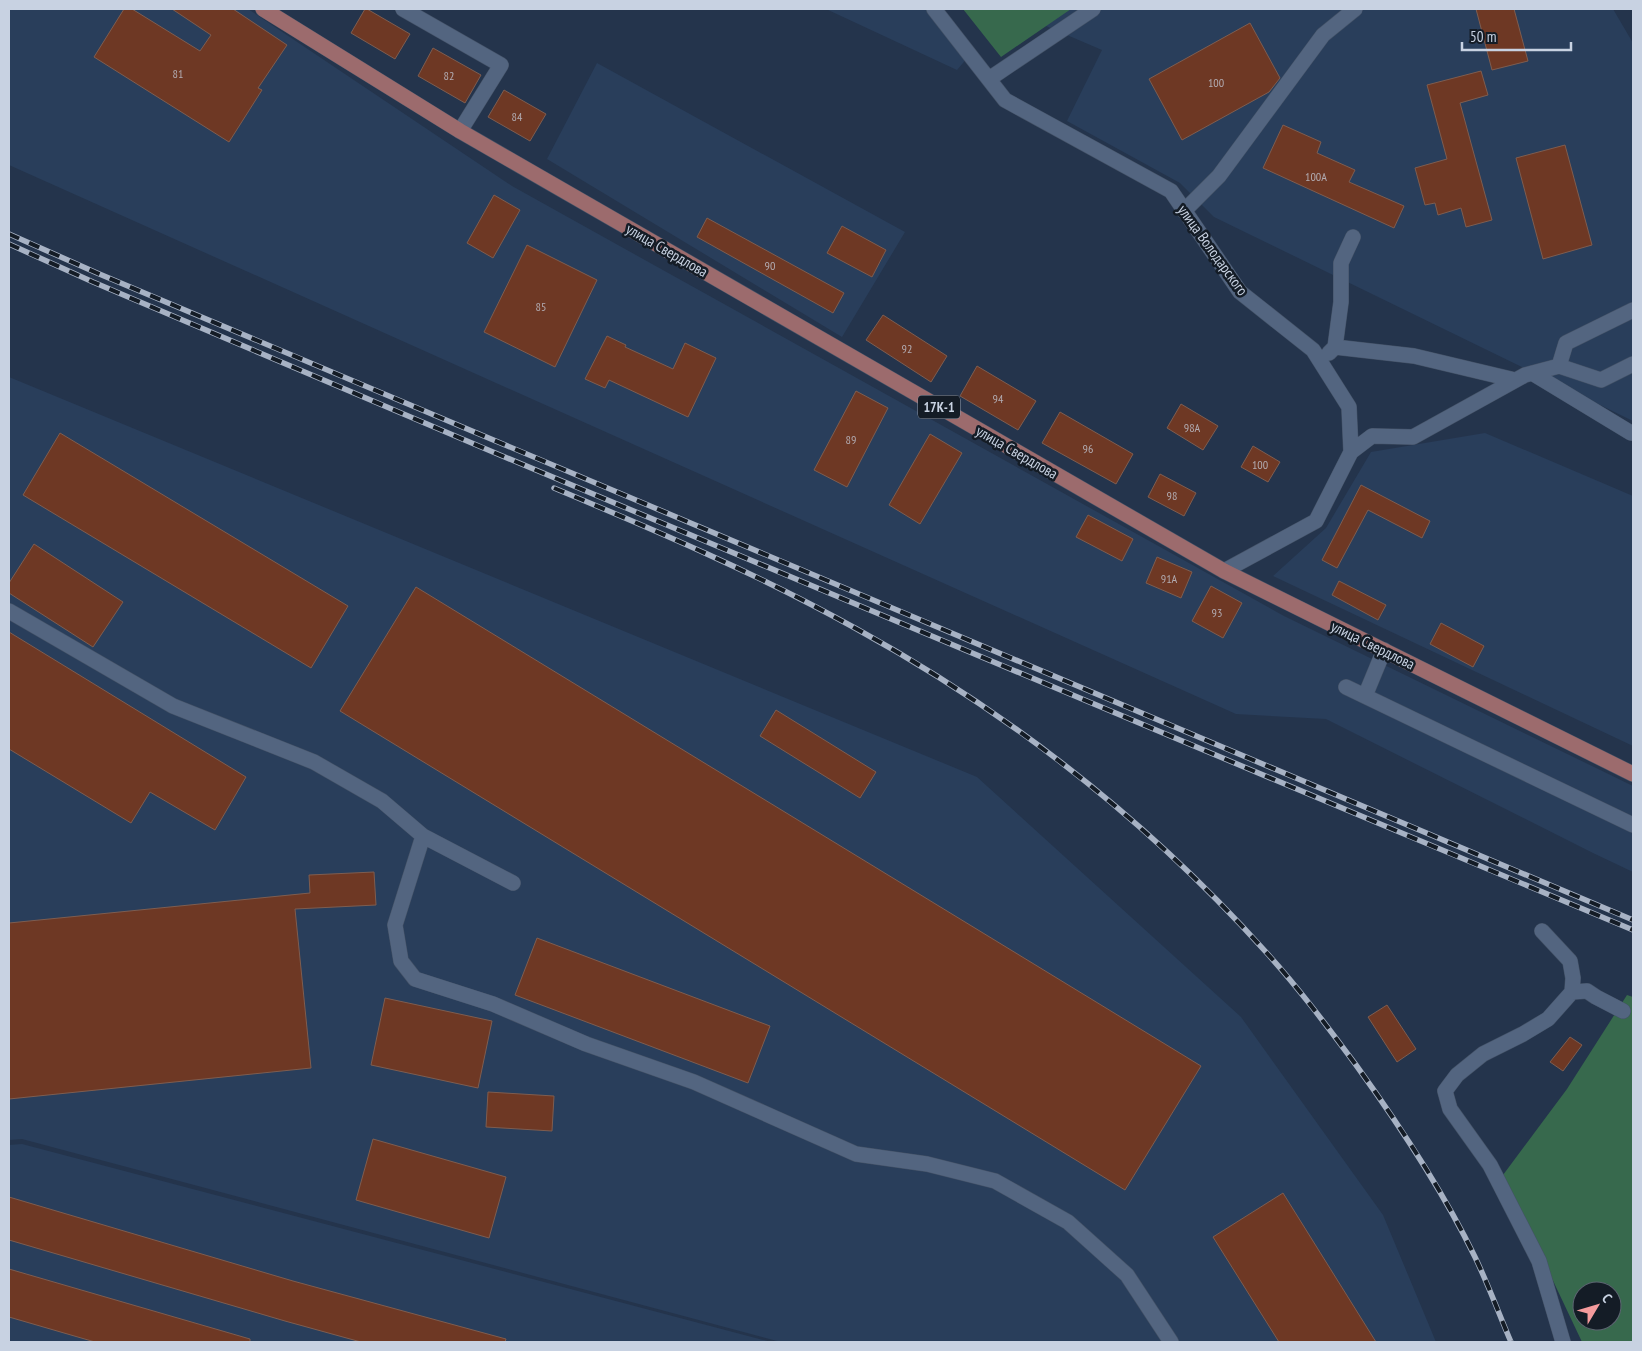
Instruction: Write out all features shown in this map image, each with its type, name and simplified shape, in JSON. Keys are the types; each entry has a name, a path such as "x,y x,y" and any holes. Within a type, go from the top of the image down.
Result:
{"main road":[{"name":"улица Свердлова","path":"263,9 460,131 1224,571 1633,774"}],"street":[{"path":"404,9 501,65 460,131"},
{"name":"улица Володарского","path":"934,9 1005,100 1171,191 1240,292 1313,350 1349,407 1351,452 1316,521 1224,571"},
{"path":"989,79 1093,9"},
{"path":"1184,211 1219,176 1323,35 1355,9"},
{"path":"1320,360 1335,347 1341,302 1341,264 1353,237"},
{"path":"1559,366 1566,343 1633,310"},
{"path":"1335,347 1414,356 1515,380"},
{"path":"1351,452 1372,436 1413,437 1515,380 1532,373 1559,366 1601,380 1633,364"},
{"path":"1532,373 1633,433"},
{"path":"9,611 173,706 314,762 382,801 423,836 513,884"},
{"path":"1365,696 1384,650"},
{"path":"1346,687 1633,825"},
{"path":"423,836 395,925 401,961 415,979 493,1004 586,1044 694,1082 856,1154 927,1164 995,1181 1068,1222 1127,1275 1171,1342"},
{"path":"1542,931 1570,960 1573,978 1572,992 1548,1019 1483,1054 1458,1075 1445,1091 1450,1109 1490,1165 1539,1260 1563,1342"},
{"path":"1572,992 1587,991 1623,1011"}],"shaded area":[{"path":"9,9 248,9 512,186 1284,616 1633,786 1633,872 1326,719 1236,714 9,165"},
{"path":"826,9 931,9 968,57 957,70"},
{"path":"1049,9 1613,9 1633,43 1633,421 1214,217 1180,183 1067,121 1102,50 1032,20"},
{"path":"597,63 905,232 842,337 547,159"},
{"path":"9,377 977,777 1241,1017 1383,1215 1436,1342 781,1342 22,1139 9,1140"},
{"path":"1485,433 1633,496 1633,746 1273,576 1326,528 1371,452"},
{"path":"22,1144 771,1342 9,1342 9,1145"}],"green space":[{"path":"963,9 1071,9 1001,57"},
{"path":"1627,995 1633,997 1633,1342 1582,1342 1577,1331 1622,1331 1622,1281 1572,1281 1572,1321 1503,1175 1567,1089"}],"building":[{"path":"124,9 132,9 200,51 211,35 172,9 233,9 287,45 258,88 262,90 229,142 94,57"},
{"path":"365,9 410,34 395,59 351,33"},
{"path":"1476,9 1514,9 1528,61 1492,70"},
{"path":"1250,23 1280,78 1269,92 1182,140 1149,79"},
{"path":"433,48 481,75 465,103 418,76"},
{"path":"1481,71 1488,95 1460,103 1492,220 1466,227 1461,208 1438,215 1435,203 1425,205 1415,168 1447,159 1427,85"},
{"path":"504,90 546,114 530,141 488,117"},
{"path":"1283,125 1321,142 1317,153 1355,170 1349,182 1404,206 1394,228 1263,168"},
{"path":"1565,145 1592,245 1543,259 1516,158"},
{"path":"494,195 520,210 493,258 467,243"},
{"path":"707,218 844,293 833,313 697,237"},
{"path":"842,226 886,250 872,277 827,253"},
{"path":"527,245 597,280 555,367 484,332"},
{"path":"883,315 947,356 931,382 866,340"},
{"path":"607,336 626,345 625,347 673,369 685,343 716,358 688,417 609,380 605,388 585,379"},
{"path":"977,366 1036,401 1018,430 960,396"},
{"path":"856,391 888,408 847,487 814,470"},
{"path":"1181,404 1218,426 1203,450 1167,428"},
{"path":"1060,412 1133,454 1116,484 1042,443"},
{"path":"60,433 348,606 311,668 23,495"},
{"path":"930,434 962,453 920,524 889,505"},
{"path":"1253,446 1280,462 1268,482 1241,467"},
{"path":"1160,474 1196,493 1184,516 1148,497"},
{"path":"1361,485 1430,521 1422,538 1368,510 1337,568 1322,560"},
{"path":"1088,515 1133,539 1122,561 1076,537"},
{"path":"34,544 123,602 93,647 9,593 9,583"},
{"path":"1157,557 1192,572 1181,598 1146,583"},
{"path":"1339,581 1386,605 1378,620 1332,595"},
{"path":"1211,586 1242,603 1223,638 1192,621"},
{"path":"416,587 1201,1066 1125,1190 340,711"},
{"path":"1441,623 1484,646 1473,667 1430,644"},
{"path":"9,632 246,777 215,830 150,792 131,823 9,749"},
{"path":"776,710 876,772 860,798 760,736"},
{"path":"374,872 376,905 295,909 311,1068 9,1099 9,923 310,893 309,875"},
{"path":"537,938 770,1026 748,1083 515,995"},
{"path":"385,998 492,1021 478,1088 371,1065"},
{"path":"1387,1005 1416,1049 1397,1062 1368,1017"},
{"path":"1570,1037 1582,1045 1563,1071 1550,1062"},
{"path":"488,1092 554,1096 552,1131 486,1127"},
{"path":"373,1139 506,1177 489,1238 356,1200"},
{"path":"1283,1193 1376,1342 1279,1342 1213,1237"},
{"path":"9,1197 293,1281 506,1339 505,1342 361,1342 285,1321 9,1240"},
{"path":"9,1269 250,1339 250,1342 95,1342 9,1317"}],"railway":[{"path":"9,234 97,273 1633,920"},
{"path":"9,244 93,282 500,455 1633,930"},
{"path":"554,488 744,571 855,628 912,661 1021,733 1074,772 1124,814 1220,903 1265,951 1301,993 1356,1065 1389,1111 1449,1207 1480,1267 1511,1342"}]}
